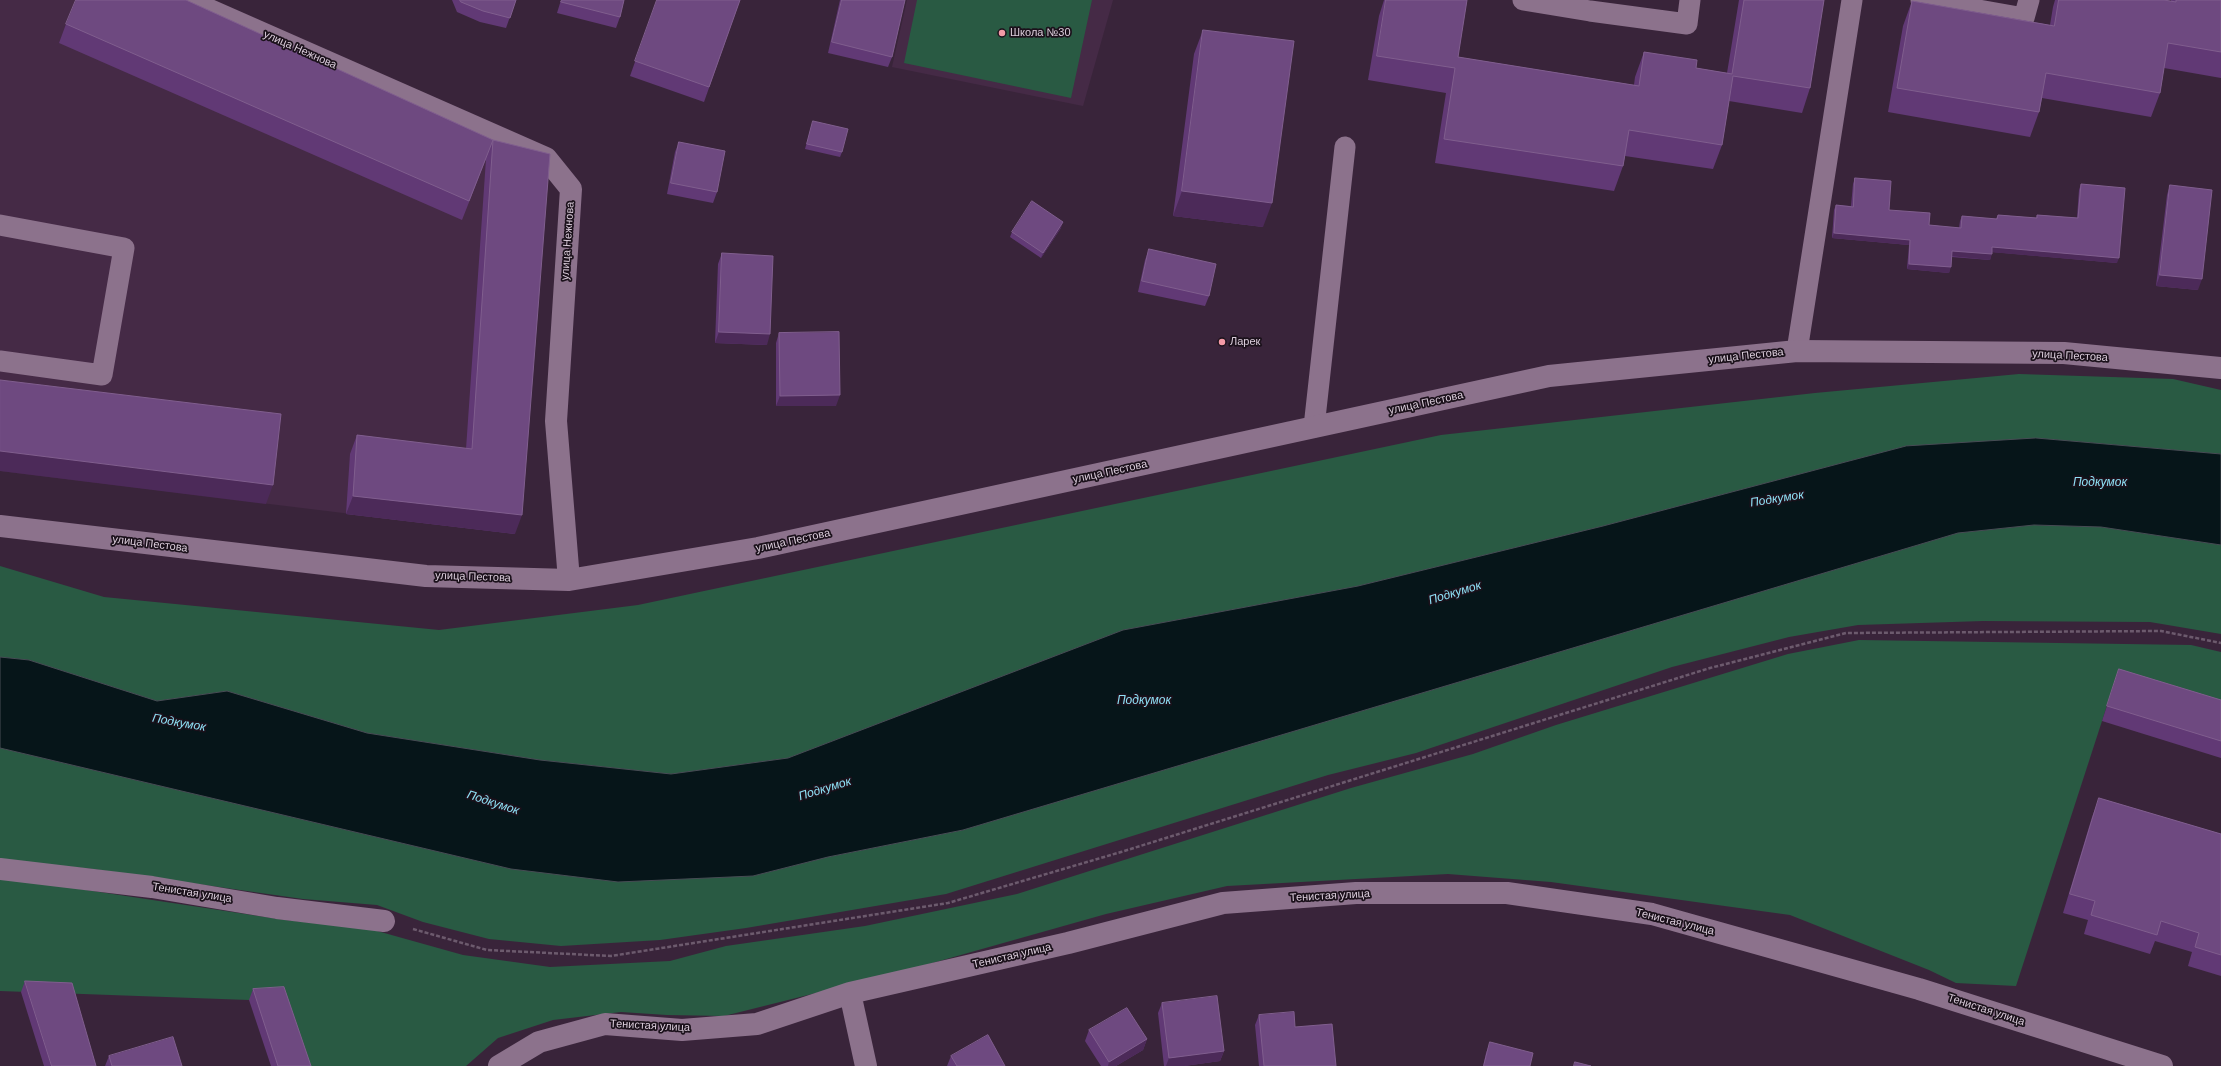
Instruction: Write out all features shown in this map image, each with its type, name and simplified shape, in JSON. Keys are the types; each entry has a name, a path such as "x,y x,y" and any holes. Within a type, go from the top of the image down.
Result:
{"street":[{"name":"улица Нежнова","path":"187,0 546,158 571,189 556,421 569,580"},
{"name":"улица Пестова","path":"0,526 426,576 569,580 758,548 1549,376 1797,351 2064,354 2221,368"},
{"name":"Тенистая улица","path":"0,869 152,886 277,908 384,921"},
{"name":"Тенистая улица","path":"499,1066 540,1042 605,1024 682,1030 757,1024 850,993 1068,943 1223,903 1356,893 1507,893 1652,914 1919,989 2155,1065"},
{"path":"850,993 866,1066"}],"lane":[{"path":"1523,0 1686,24 1690,0"},
{"path":"1797,351 1852,0"},
{"path":"1921,0 2024,18 2029,0"},
{"path":"1314,427 1345,147"},
{"path":"0,225 124,248 102,375 0,361"}],"path":[{"path":"384,921 487,950 611,956 948,903 1121,852 1710,668 1846,633 2161,631 2221,643"}],"shaded area":[{"path":"0,0 138,0 543,173 515,534 0,471"},
{"name":"Школа №30","path":"907,0 1113,0 1083,106 892,67"}],"green space":[{"name":"Школа №30","path":"917,0 1092,0 1071,98 904,63"},
{"path":"2019,374 2173,379 2221,390 2221,454 2036,438 1906,446 1603,526 1358,586 1123,630 788,758 671,774 540,760 367,733 227,691 157,701 29,660 0,657 0,566 104,597 439,630 638,605 1441,435 1815,393"},
{"path":"2034,525 2101,527 2221,545 2221,634 2150,622 1983,621 1858,625 1789,637 1672,667 1416,753 1328,775 946,894 746,928 660,940 561,946 489,939 423,922 377,905 303,899 93,869 0,860 0,748 511,869 753,876 828,857 963,830 1958,533"},
{"path":"1859,640 2191,645 2221,652 2221,717 2114,684 2016,986 1956,983 1929,970 1790,915 1551,882 1448,874 1227,886 1106,914 904,971 724,1016 667,1015 621,1012 553,1020 498,1038 466,1066 303,1066 280,998 249,1000 0,991 0,877 285,920 370,929 463,955 550,967 670,961 726,946 865,926 1017,894 1351,788 1473,754 1556,725 1788,654"}],"water":[{"name":"Подкумок","path":"2036,438 2221,454 2221,545 2101,527 2034,525 1958,533 963,830 828,857 753,876 618,882 511,869 0,748 0,657 29,660 157,701 227,691 367,733 540,760 671,774 788,758 1123,630 1358,586 1603,526 1906,446"}],"building":[{"path":"76,0 186,0 493,140 469,201 66,24"},
{"path":"460,0 516,0 510,18 483,11 461,2"},
{"path":"562,0 624,0 620,17 561,2"},
{"path":"657,0 740,0 709,87 635,61"},
{"path":"842,0 905,0 892,57 832,42"},
{"path":"1386,0 1467,0 1458,57 1639,86 1644,52 1697,60 1696,68 1732,74 1744,0 1824,0 1810,88 1733,76 1722,145 1629,130 1623,166 1444,139 1455,68 1377,56"},
{"path":"2059,0 2164,0 2176,2 2176,0 2221,0 2221,52 2168,43 2160,93 2046,73 2039,112 1897,88 1912,1 2054,26"},
{"path":"1203,30 1294,41 1272,203 1182,191"},
{"path":"813,121 848,129 842,152 807,144"},
{"path":"493,140 550,154 522,515 353,496 357,435 472,449"},
{"path":"679,142 725,151 717,192 671,183"},
{"path":"1855,178 1891,181 1889,210 1930,213 1929,225 1961,228 1962,216 1997,219 1998,215 2037,218 2037,215 2078,218 2081,184 2125,188 2119,258 1992,247 1992,254 1952,251 1951,267 1909,264 1910,240 1834,233 1836,205 1853,207"},
{"path":"2170,185 2212,190 2202,279 2160,275"},
{"path":"1032,201 1063,222 1043,253 1012,232"},
{"path":"1149,249 1216,264 1209,296 1142,281"},
{"path":"722,253 773,256 770,334 719,332"},
{"path":"839,332 840,395 780,396 779,333"},
{"path":"0,380 281,414 273,485 0,451"},
{"path":"2119,669 2221,700 2221,741 2107,706"},
{"path":"2099,798 2221,834 2221,955 2195,947 2199,933 2161,921 2157,935 2091,915 2095,901 2070,894"},
{"path":"25,981 72,983 96,1066 52,1066"},
{"path":"284,987 311,1066 278,1066 253,989"},
{"path":"1217,996 1224,1051 1169,1058 1162,1003"},
{"path":"1127,1008 1147,1039 1109,1062 1089,1030"},
{"path":"1294,1012 1295,1027 1332,1024 1336,1066 1264,1066 1259,1015"},
{"path":"988,1035 1005,1066 957,1066 951,1056"},
{"path":"173,1037 182,1066 112,1066 109,1056"},
{"path":"1490,1042 1533,1053 1530,1066 1484,1066"},
{"path":"1575,1062 1591,1066 1574,1066"}],"place":[{"name":"Школа №30","path":"1002,33"},
{"name":"Ларек","path":"1222,342"}]}
